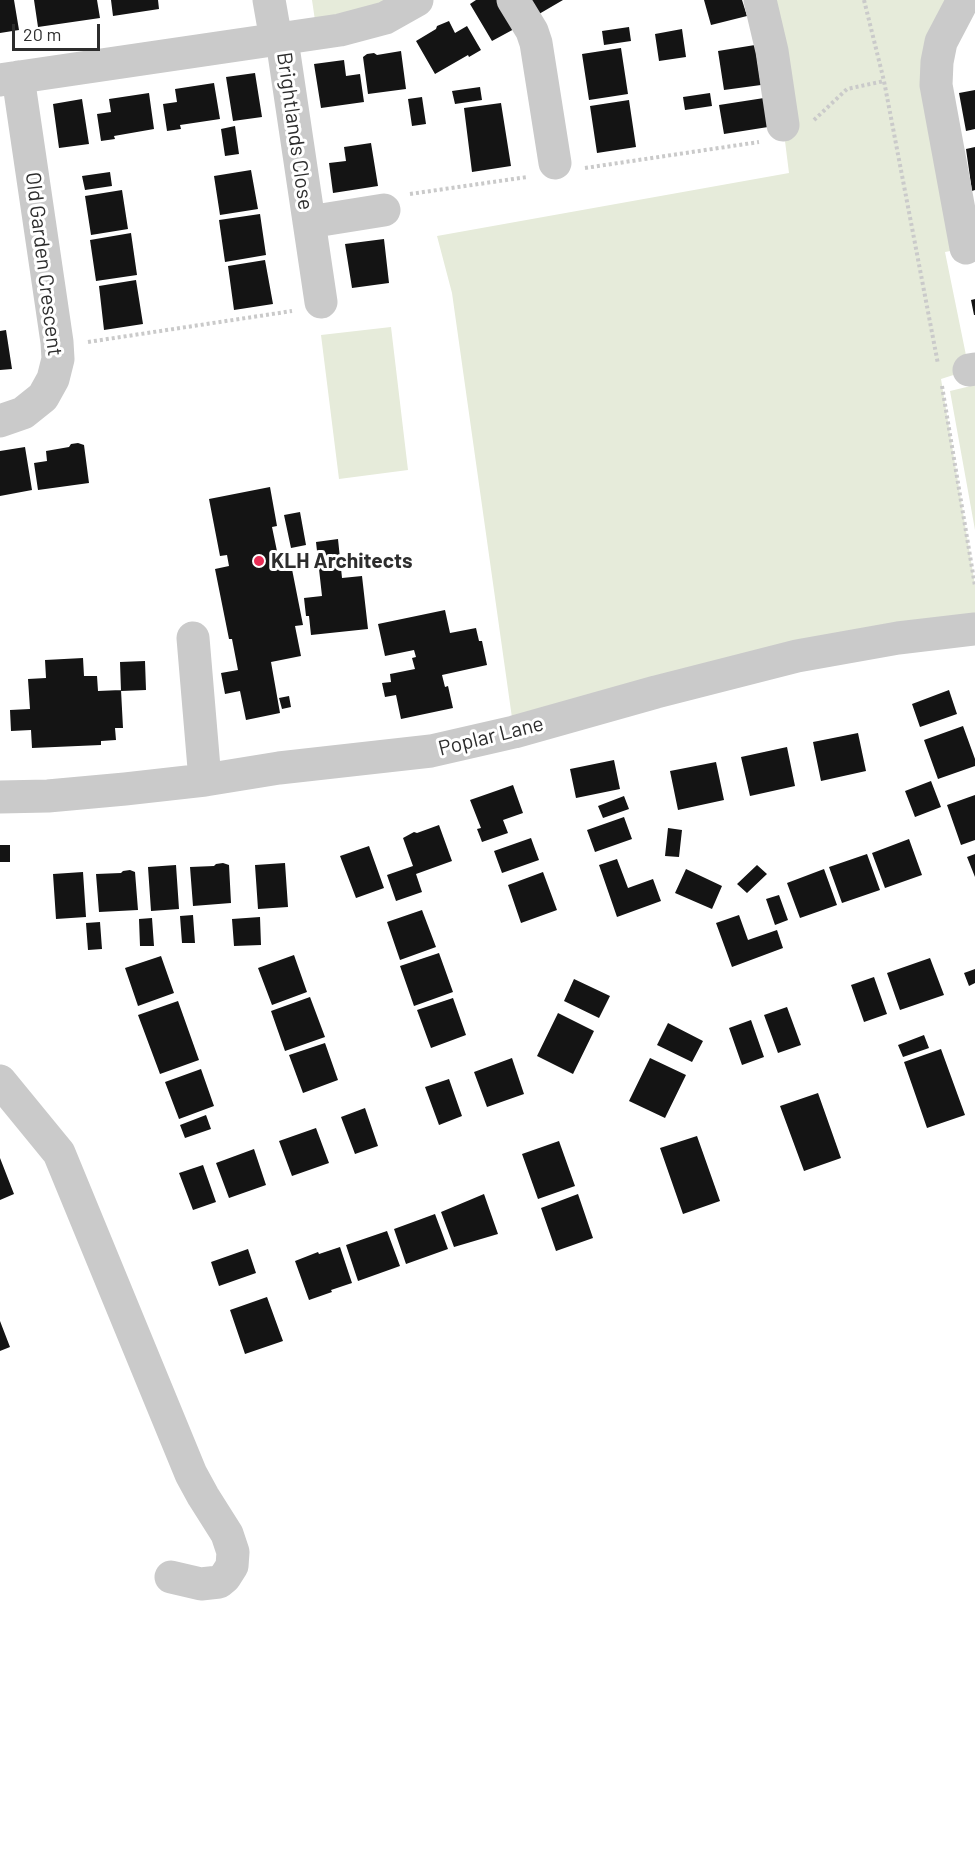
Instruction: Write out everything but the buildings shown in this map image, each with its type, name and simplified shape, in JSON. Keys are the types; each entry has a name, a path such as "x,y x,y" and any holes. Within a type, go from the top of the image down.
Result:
{"street":[{"name":"Brightlands Close","path":"269,0 279,40 321,303"},
{"path":"9,79 340,30 385,18 417,0"},
{"path":"513,0 532,31 536,43 556,169"},
{"path":"760,0 787,130"},
{"path":"963,0 941,42 936,85 966,248"},
{"name":"Old Garden Crescent","path":"0,421 23,413 43,397 57,366 58,346 9,79"},
{"name":"Brightlands Close","path":"309,222 384,210"},
{"name":"Poplar Lane","path":"0,797 81,793 205,780 279,768 431,751 514,732 797,656 898,638 975,629"},
{"path":"193,638 205,780"},
{"path":"0,1081 59,1153 191,1473 227,1534 233,1552 232,1566 219,1582 201,1584 171,1577"}],"path":[{"path":"864,0 956,371 975,586"},
{"path":"384,210 387,198 787,130 847,89 884,81"},
{"path":"58,346 309,308 321,303"}],"green space":[{"path":"312,0 417,0 317,34"},
{"path":"760,0 963,0 941,42 966,248 945,252 969,370 941,379 975,585 975,629 514,732 452,293 437,236 789,173 783,125"},
{"path":"391,327 408,470 339,479 321,335"},
{"path":"975,385 975,530 950,391"}],"place":[{"name":"KLH Architects","path":"259,561"}]}
